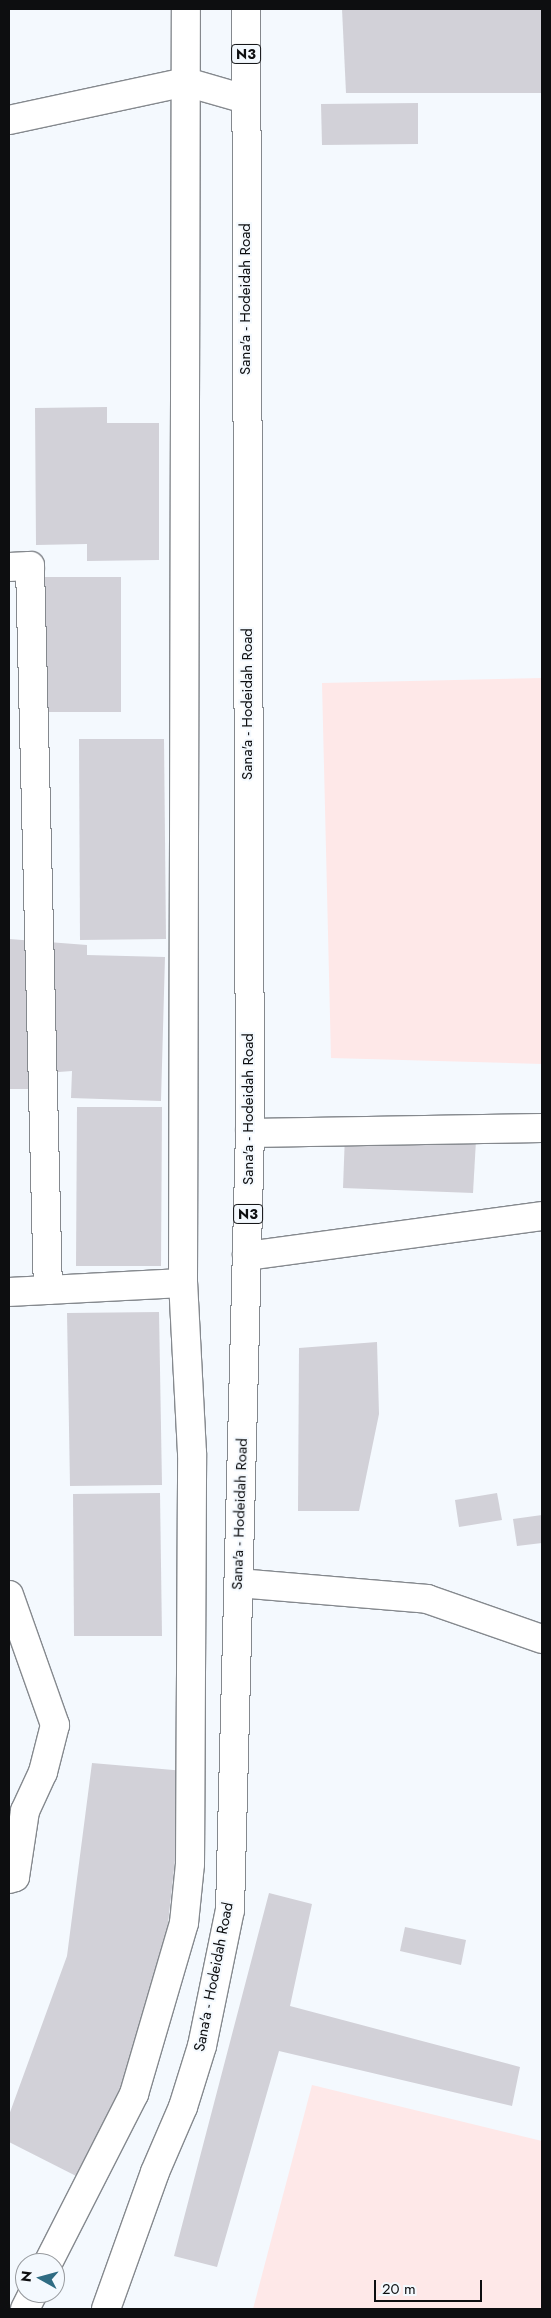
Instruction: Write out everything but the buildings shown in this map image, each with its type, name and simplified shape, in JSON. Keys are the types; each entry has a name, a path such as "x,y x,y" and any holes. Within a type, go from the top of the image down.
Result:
{"main road":[{"path":"53,2253 134,2094 184,1923 190,1864 192,1453 183,1283 186,9"},
{"name":"Sana'a - Hodeidah Road","path":"106,2309 154,2172 183,2107 202,2046 230,1910 250,1133 246,9"},
{"path":"9,120 186,82 245,99"},
{"path":"9,567 30,566 48,1290"},
{"path":"250,1133 542,1128"},
{"path":"247,1256 542,1216"},
{"path":"9,1292 183,1283"},
{"path":"238,1583 427,1599 542,1639"},
{"path":"9,1595 54,1725 43,1772 25,1811 15,1877 9,1879"}],"shaded area":[{"path":"542,678 542,1064 331,1058 322,683"},
{"path":"312,2085 542,2141 542,2309 253,2309"}]}
